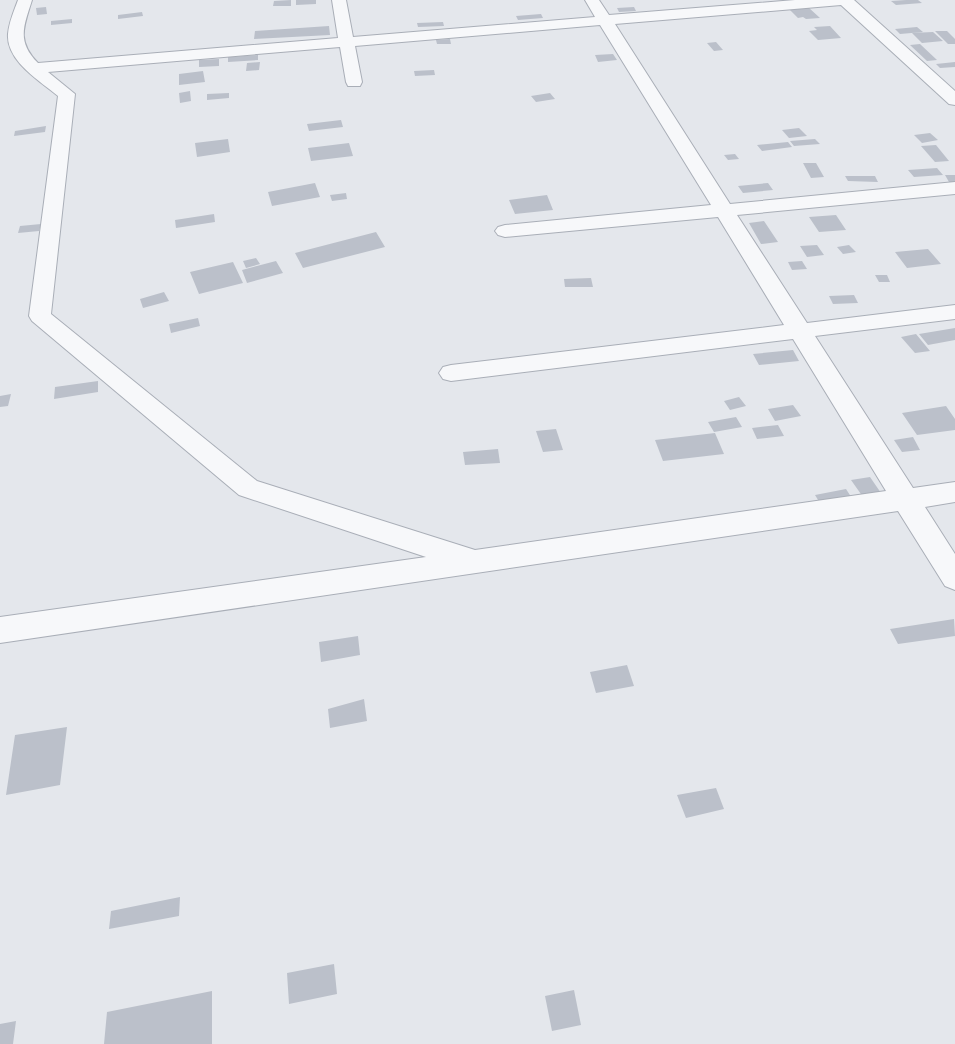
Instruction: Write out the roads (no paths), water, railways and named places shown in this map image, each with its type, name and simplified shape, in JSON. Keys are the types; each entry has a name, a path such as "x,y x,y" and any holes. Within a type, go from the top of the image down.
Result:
{"street":[{"path":"25,0 8,30 17,46 36,68 67,94 40,316 248,488 471,560"},
{"path":"339,0 354,82"},
{"path":"592,0 955,578"},
{"path":"36,68 845,0 955,100"},
{"path":"931,78 955,76"},
{"path":"505,231 955,188"},
{"path":"451,373 955,312"},
{"path":"0,630 471,560 955,492"}]}
